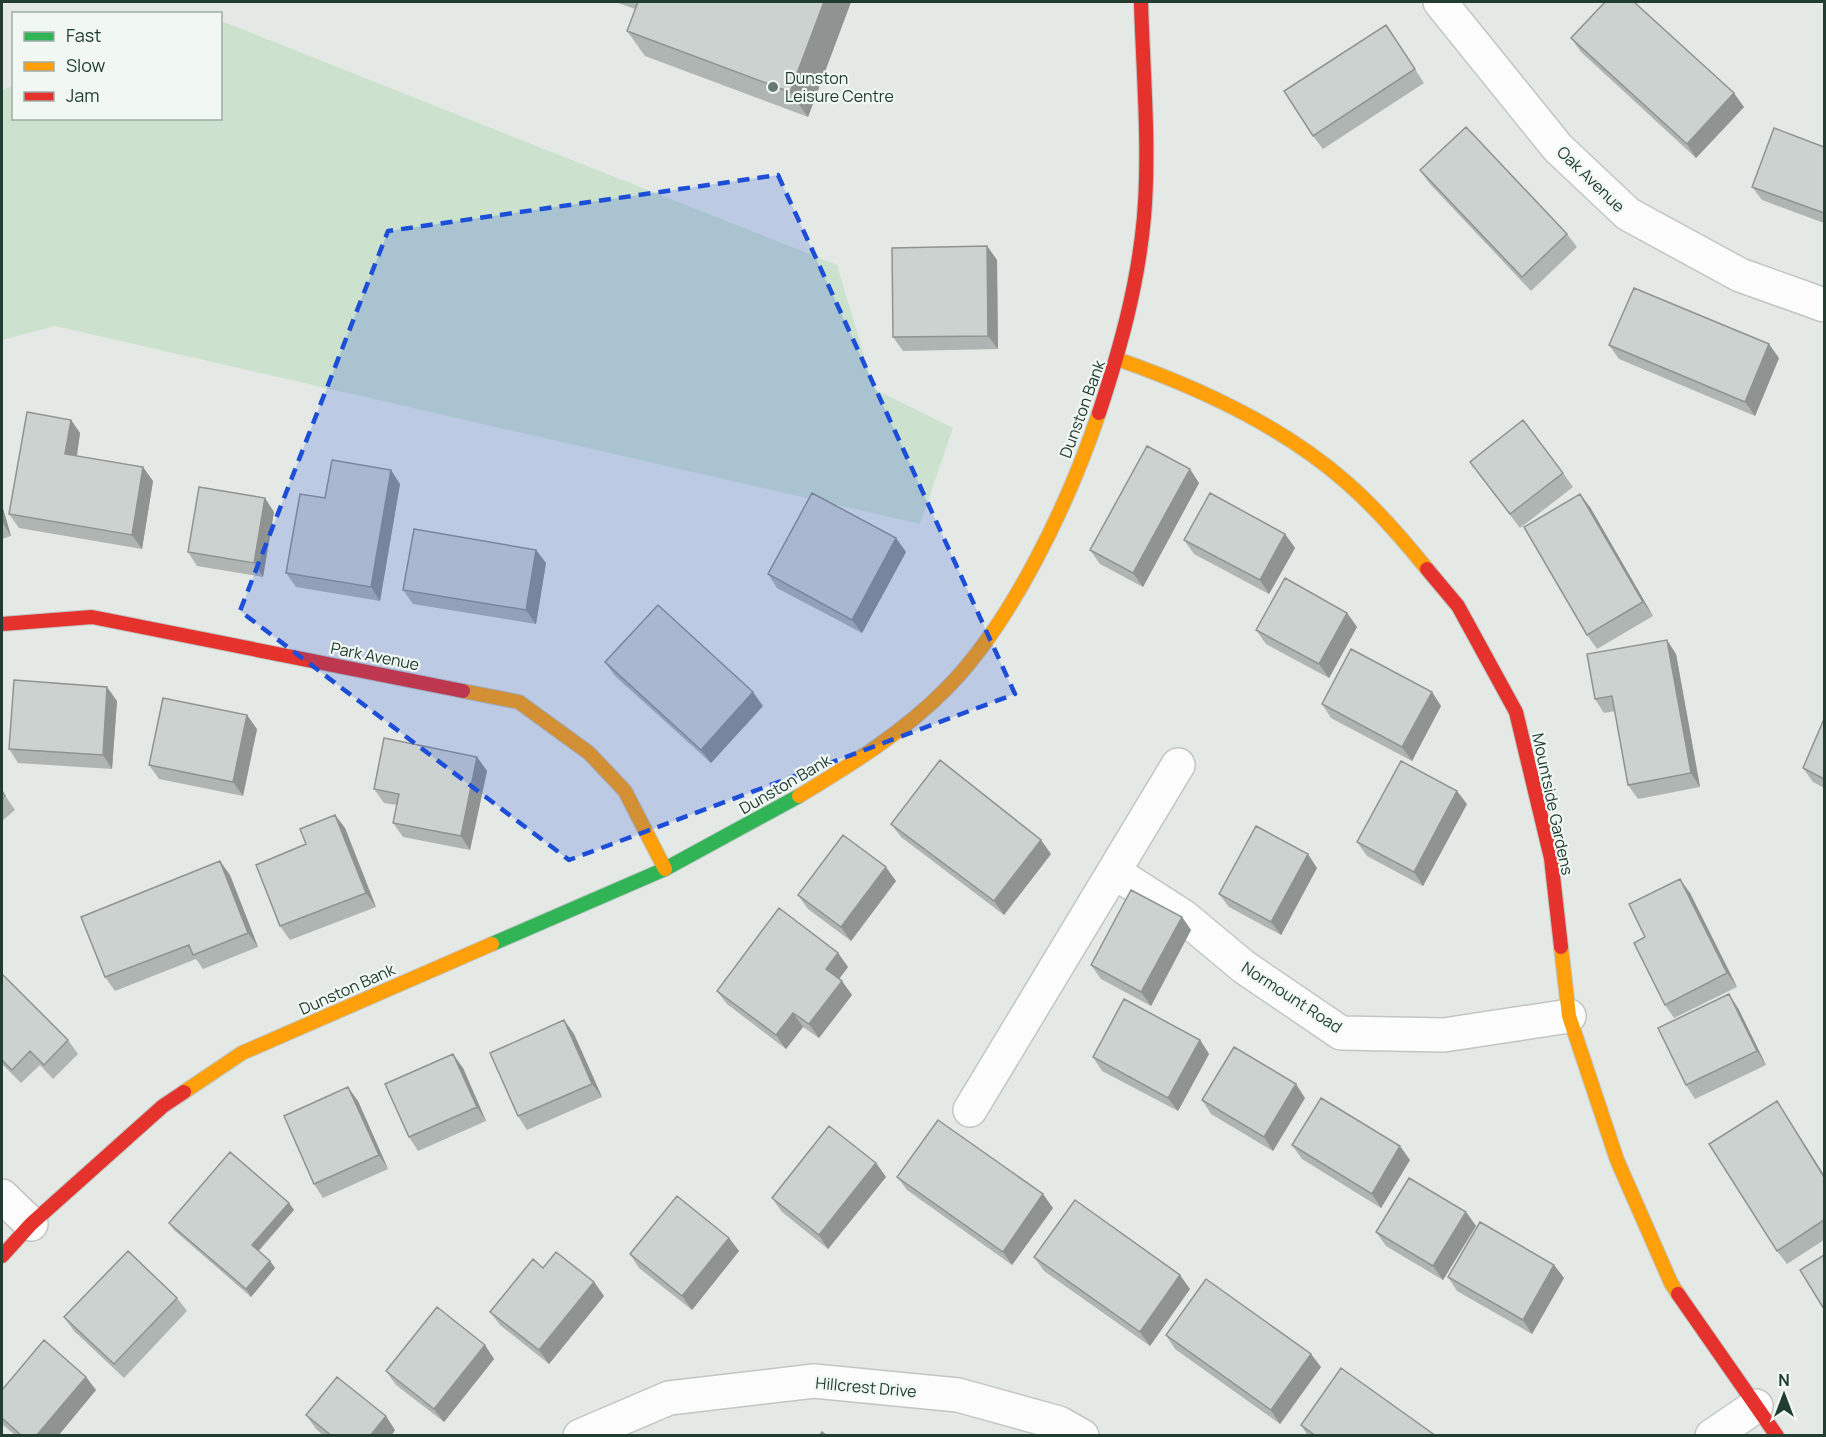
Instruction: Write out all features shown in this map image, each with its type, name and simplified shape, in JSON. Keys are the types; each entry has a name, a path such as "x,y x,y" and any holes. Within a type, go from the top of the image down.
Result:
{"street":[{"name":"Dunston Bank","path":"2,1256 31,1224 163,1106 242,1053 665,869 786,804 846,768 897,733 947,688 987,642 1046,540 1087,449 1117,359 1134,290 1144,217 1146,145 1141,2"},
{"name":"Oak Avenue","path":"1440,2 1558,148 1628,214 1740,275 1824,305"},
{"name":"Mountside Gardens","path":"1117,359 1178,380 1284,436 1345,481 1386,521 1458,606 1516,711 1551,858 1569,1016 1617,1160 1671,1283 1777,1436"},
{"name":"Park Avenue","path":"2,624 92,617 519,702 589,753 625,790 665,869"},
{"path":"970,1110 1179,765"},
{"name":"Normount Road","path":"1114,872 1184,917 1244,968 1341,1033 1444,1035 1569,1016"},
{"path":"2,1196 31,1224"},
{"name":"Hillcrest Drive","path":"580,1436 669,1398 814,1381 958,1395 1059,1423 1082,1436"},
{"path":"1712,1436 1756,1406"}],"highlighted area":[{"path":"778,175 1015,694 569,860 240,611 388,231"}],"green space":[{"path":"222,21 837,265 874,389 953,428 920,524 55,326 2,340 2,90 12,86 12,120 222,120"}],"building":[{"name":"Dunston Leisure Centre","path":"638,2 824,2 790,92 627,31"},
{"path":"1605,2 1634,2 1734,93 1687,144 1571,38"},
{"path":"1386,25 1415,69 1313,136 1284,91"},
{"path":"1466,127 1567,234 1522,277 1420,170"},
{"path":"1774,128 1824,147 1824,213 1752,187"},
{"path":"987,246 988,336 893,337 892,248"},
{"path":"1634,288 1769,344 1745,402 1609,345"},
{"path":"27,412 71,420 65,454 143,467 132,535 9,514"},
{"path":"1523,420 1563,473 1510,514 1470,462"},
{"path":"1147,446 1190,469 1133,573 1090,550"},
{"path":"332,460 391,470 371,587 286,573 300,494 325,498"},
{"path":"199,487 265,498 254,563 188,552"},
{"path":"812,493 896,538 852,620 768,574"},
{"path":"1210,493 1285,534 1260,580 1184,540"},
{"path":"1580,494 1643,602 1587,635 1524,527"},
{"path":"414,529 536,550 526,610 403,590"},
{"path":"1285,578 1347,613 1319,664 1256,630"},
{"path":"658,605 753,692 701,750 605,662"},
{"path":"1667,640 1691,773 1628,785 1612,696 1595,699 1587,654"},
{"path":"1351,649 1432,692 1402,747 1322,704"},
{"path":"14,680 107,687 103,755 9,749"},
{"path":"163,698 247,715 233,782 149,765"},
{"path":"1824,719 1824,779 1803,768"},
{"path":"384,738 477,757 461,836 393,823 399,794 374,789"},
{"path":"940,760 1041,840 994,901 891,824"},
{"path":"1401,761 1457,791 1414,872 1357,842"},
{"path":"335,815 366,893 280,926 256,865 306,844 300,829"},
{"path":"1256,826 1308,854 1271,922 1219,894"},
{"path":"843,835 886,867 841,927 798,895"},
{"path":"220,861 248,933 193,955 189,945 105,977 81,917"},
{"path":"1680,879 1727,973 1665,1005 1634,943 1645,937 1629,904"},
{"path":"1131,890 1182,917 1141,992 1091,965"},
{"path":"779,908 838,953 826,969 842,981 809,1024 793,1013 776,1035 717,991"},
{"path":"2,974 68,1040 44,1065 30,1051 12,1070 2,1060"},
{"path":"1729,994 1757,1051 1686,1085 1658,1028"},
{"path":"1124,999 1200,1040 1168,1098 1093,1057"},
{"path":"564,1020 592,1084 518,1116 490,1053"},
{"path":"1234,1047 1296,1084 1264,1137 1202,1100"},
{"path":"453,1054 477,1107 409,1137 385,1084"},
{"path":"348,1087 379,1155 314,1184 284,1116"},
{"path":"1321,1098 1400,1146 1372,1194 1292,1145"},
{"path":"1777,1101 1824,1177 1824,1220 1777,1251 1709,1144"},
{"path":"938,1120 1043,1194 1003,1252 897,1177"},
{"path":"829,1126 876,1163 819,1235 772,1198"},
{"path":"230,1152 289,1203 252,1245 270,1261 246,1289 169,1223"},
{"path":"1409,1178 1466,1212 1433,1266 1376,1232"},
{"path":"677,1196 729,1238 682,1296 630,1254"},
{"path":"1075,1200 1180,1275 1140,1332 1034,1257"},
{"path":"1480,1222 1554,1265 1523,1320 1448,1277"},
{"path":"128,1251 177,1298 114,1364 64,1317"},
{"path":"556,1252 594,1282 539,1350 490,1312 533,1259 543,1268"},
{"path":"1824,1255 1824,1309 1800,1270"},
{"path":"1206,1279 1311,1354 1271,1410 1166,1335"},
{"path":"437,1307 485,1345 434,1409 386,1371"},
{"path":"44,1340 86,1377 36,1436 22,1436 2,1418 2,1390"},
{"path":"1341,1368 1436,1436 1316,1436 1301,1425"},
{"path":"337,1377 386,1416 370,1436 332,1436 306,1415"}],"traffic: fast":[{"path":"492,944 665,869 799,796"}],"traffic: slow":[{"path":"1117,359 1208,395 1266,425 1321,461 1357,492 1427,569"},
{"path":"799,796 858,759 913,719 947,688 971,661 994,629 1037,559 1072,484 1099,413"},
{"path":"463,691 519,702 589,753 625,791 665,869"},
{"path":"184,1092 242,1053 492,944"},
{"path":"1561,947 1569,1016 1617,1160 1671,1283 1678,1294"}],"traffic: jam":[{"path":"1099,413 1127,316 1144,217 1146,136 1141,2"},
{"path":"1427,569 1458,606 1516,712 1551,858 1561,947"},
{"path":"2,624 92,617 463,691"},
{"path":"2,1256 31,1224 163,1106 184,1092"},
{"path":"1678,1294 1777,1436"}],"place":[{"name":"Dunston Leisure Centre","path":"773,87"}]}
